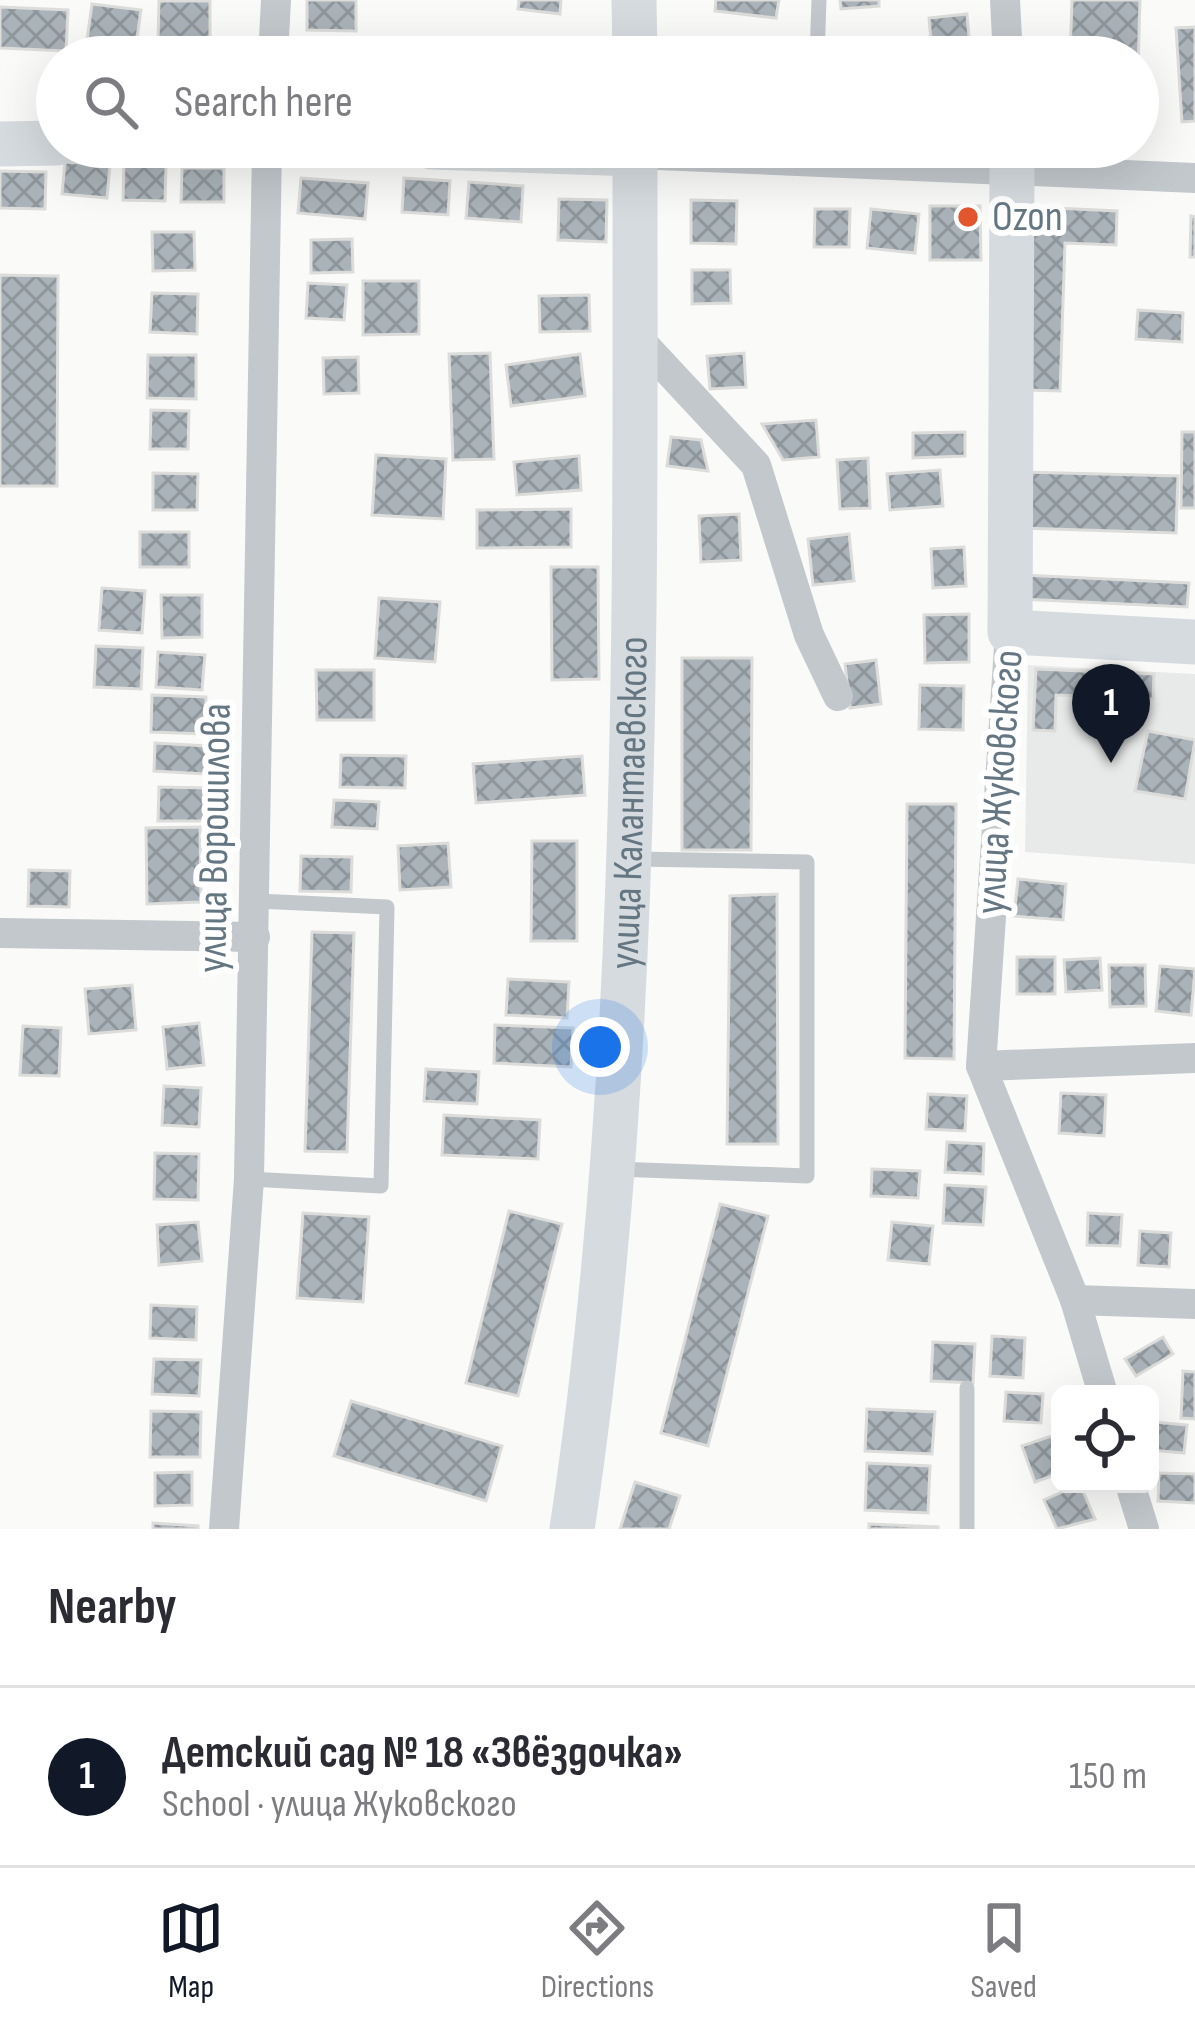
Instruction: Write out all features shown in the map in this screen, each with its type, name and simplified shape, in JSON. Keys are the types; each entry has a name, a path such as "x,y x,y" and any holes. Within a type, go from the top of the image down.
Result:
{"street":[{"path":"274,36 276,0"},
{"path":"634,0 634,36"},
{"path":"1006,0 1007,36"},
{"path":"0,144 36,143"},
{"name":"улица Ворошилова","path":"224,1529 249,1180 268,168"},
{"name":"улица Калантаевского","path":"572,1529 614,1169 627,859 635,168"},
{"name":"улица Жуковского","path":"1011,168 1010,632 981,1066 1075,1300 1100,1385"},
{"path":"1103,168 1195,178"},
{"path":"634,334 756,465 809,634 838,696"},
{"path":"1010,632 1195,642"},
{"path":"0,933 255,937"},
{"path":"981,1066 1195,1058"},
{"path":"1075,1300 1195,1304"},
{"path":"1133,1493 1144,1529"}],"lane":[{"path":"818,36 819,0"},
{"path":"614,1169 808,1176 807,862 627,859"},
{"path":"249,1180 381,1186 387,907 257,901"},
{"path":"967,1388 968,1529"}],"shaded area":[{"path":"1028,665 1195,674 1195,864 1025,852"}],"building":[{"path":"307,0 356,0 356,31 307,30"},
{"path":"519,0 561,0 560,14 518,9"},
{"path":"716,0 779,0 776,18 715,11"},
{"path":"840,0 879,0 879,6 841,9"},
{"path":"1072,0 1140,0 1139,36 1071,36"},
{"path":"159,1 210,1 210,36 158,36"},
{"path":"92,4 141,10 137,36 88,36"},
{"path":"0,7 68,10 67,36 36,36 36,50 0,48"},
{"path":"967,14 969,36 931,36 929,18"},
{"path":"1195,27 1195,121 1182,122 1176,28"},
{"path":"64,168 110,168 107,198 62,194"},
{"path":"124,168 166,168 165,201 123,200"},
{"path":"182,168 224,168 224,202 181,202"},
{"path":"0,171 46,172 45,209 0,208"},
{"path":"301,178 368,183 365,219 298,213"},
{"path":"404,178 450,181 448,215 402,212"},
{"path":"469,182 523,186 521,222 466,218"},
{"path":"559,199 607,200 606,242 558,240"},
{"path":"691,200 737,201 736,244 691,243"},
{"path":"930,206 980,206 981,260 930,260"},
{"path":"1032,207 1117,211 1116,245 1065,243 1060,391 1025,390"},
{"path":"815,209 850,209 849,247 814,247"},
{"path":"871,209 919,214 915,253 867,248"},
{"path":"1191,216 1195,217 1195,257 1190,257"},
{"path":"152,232 194,232 195,270 153,271"},
{"path":"352,239 353,272 311,273 311,240"},
{"path":"692,270 730,270 731,303 692,304"},
{"path":"0,275 58,276 57,486 0,486"},
{"path":"363,281 419,281 419,334 363,335"},
{"path":"308,283 347,285 344,320 306,318"},
{"path":"152,293 198,294 197,334 150,332"},
{"path":"589,295 590,331 540,332 539,296"},
{"path":"1138,310 1183,313 1182,342 1136,339"},
{"path":"490,353 494,459 453,460 449,354"},
{"path":"744,353 746,387 710,389 707,356"},
{"path":"580,354 585,396 511,406 506,365"},
{"path":"148,355 196,355 196,399 147,398"},
{"path":"358,357 359,393 324,394 323,358"},
{"path":"151,410 189,411 188,449 150,449"},
{"path":"816,420 819,457 783,460 762,424"},
{"path":"965,432 965,456 913,458 913,433"},
{"path":"1182,432 1195,432 1195,508 1181,508"},
{"path":"671,437 701,440 708,471 667,466"},
{"path":"376,455 446,459 443,519 372,515"},
{"path":"579,456 581,490 517,495 514,462"},
{"path":"868,458 870,508 840,509 837,460"},
{"path":"940,470 943,506 890,510 887,474"},
{"path":"1023,472 1178,476 1176,533 1021,528"},
{"path":"153,473 198,474 197,510 153,510"},
{"path":"571,509 571,547 477,548 477,510"},
{"path":"739,514 741,560 701,562 699,516"},
{"path":"140,532 189,532 189,567 140,567"},
{"path":"849,534 854,581 813,585 808,539"},
{"path":"964,547 966,586 933,588 931,549"},
{"path":"551,567 598,567 599,679 552,680"},
{"path":"1022,575 1189,583 1187,607 1021,599"},
{"path":"102,588 145,591 142,633 99,630"},
{"path":"161,595 202,595 202,637 162,638"},
{"path":"379,598 440,602 435,662 375,658"},
{"path":"969,614 969,662 925,663 924,615"},
{"path":"96,646 143,648 141,689 94,687"},
{"path":"158,652 205,655 202,690 156,687"},
{"path":"682,658 752,658 751,850 682,850"},
{"path":"876,660 881,704 850,708 845,664"},
{"path":"1036,669 1154,674 1153,699 1056,695 1055,731 1033,730"},
{"path":"316,670 374,670 374,720 317,720"},
{"path":"920,685 964,686 963,730 919,729"},
{"path":"152,695 206,697 205,734 151,732"},
{"path":"1148,731 1195,740 1185,799 1135,791"},
{"path":"155,743 207,746 205,774 154,771"},
{"path":"341,755 406,756 405,788 340,787"},
{"path":"582,756 585,795 476,803 473,764"},
{"path":"159,787 207,788 207,821 158,821"},
{"path":"334,800 379,802 377,829 332,827"},
{"path":"907,804 956,804 954,1059 905,1058"},
{"path":"200,827 201,902 147,904 146,828"},
{"path":"532,841 577,841 577,941 531,941"},
{"path":"448,843 451,887 400,890 398,846"},
{"path":"301,856 352,857 351,892 300,891"},
{"path":"29,870 70,871 69,907 28,906"},
{"path":"1018,879 1066,884 1063,920 1014,916"},
{"path":"777,894 778,1144 727,1144 730,896"},
{"path":"312,932 354,933 347,1152 305,1151"},
{"path":"1017,957 1055,957 1055,994 1017,994"},
{"path":"1100,958 1102,990 1066,992 1064,960"},
{"path":"1109,965 1145,965 1146,1006 1110,1007"},
{"path":"1160,966 1195,969 1191,1015 1156,1011"},
{"path":"508,979 569,982 567,1018 506,1015"},
{"path":"132,985 136,1030 89,1034 85,989"},
{"path":"199,1023 204,1065 167,1069 163,1027"},
{"path":"495,1025 573,1028 571,1067 494,1063"},
{"path":"23,1026 61,1028 59,1076 20,1075"},
{"path":"426,1069 479,1072 477,1104 424,1101"},
{"path":"164,1086 201,1088 199,1127 162,1125"},
{"path":"1061,1093 1106,1095 1104,1136 1059,1133"},
{"path":"928,1094 967,1096 965,1131 926,1129"},
{"path":"444,1115 540,1120 538,1159 442,1155"},
{"path":"947,1142 984,1144 983,1174 945,1172"},
{"path":"155,1153 199,1154 198,1200 154,1199"},
{"path":"872,1169 920,1171 918,1198 871,1196"},
{"path":"945,1185 986,1187 983,1225 943,1223"},
{"path":"720,1204 768,1216 708,1446 661,1433"},
{"path":"509,1211 562,1224 518,1396 466,1383"},
{"path":"303,1213 369,1217 363,1302 297,1298"},
{"path":"1088,1213 1122,1215 1120,1246 1087,1245"},
{"path":"198,1222 202,1261 159,1265 157,1225"},
{"path":"892,1222 933,1226 929,1264 888,1260"},
{"path":"1140,1231 1171,1233 1169,1267 1138,1265"},
{"path":"151,1305 197,1307 196,1340 150,1338"},
{"path":"992,1336 1025,1338 1023,1378 990,1376"},
{"path":"1163,1337 1173,1354 1136,1376 1125,1359"},
{"path":"933,1342 975,1344 973,1383 931,1381"},
{"path":"154,1359 201,1360 199,1396 152,1394"},
{"path":"1183,1371 1195,1372 1195,1419 1181,1418"},
{"path":"1006,1392 1043,1394 1041,1423 1004,1421"},
{"path":"351,1401 502,1446 486,1501 334,1456"},
{"path":"867,1409 935,1412 932,1454 865,1451"},
{"path":"151,1411 201,1412 200,1457 150,1457"},
{"path":"1159,1422 1187,1425 1184,1453 1159,1451"},
{"path":"1051,1436 1051,1476 1035,1482 1022,1446"},
{"path":"867,1463 930,1466 928,1513 865,1510"},
{"path":"192,1472 192,1505 155,1506 155,1473"},
{"path":"1159,1473 1195,1474 1195,1503 1158,1501"},
{"path":"635,1482 680,1496 669,1529 620,1529"},
{"path":"1060,1493 1084,1493 1095,1519 1057,1529 1044,1500"},
{"path":"153,1523 198,1526 198,1529 153,1529"},
{"path":"869,1524 938,1527 938,1529 869,1529"}],"place":[{"name":"Ozon","path":"968,217"},
{"name":"Детский сад № 18 «Звёздочка»","path":"1111,763"}]}
